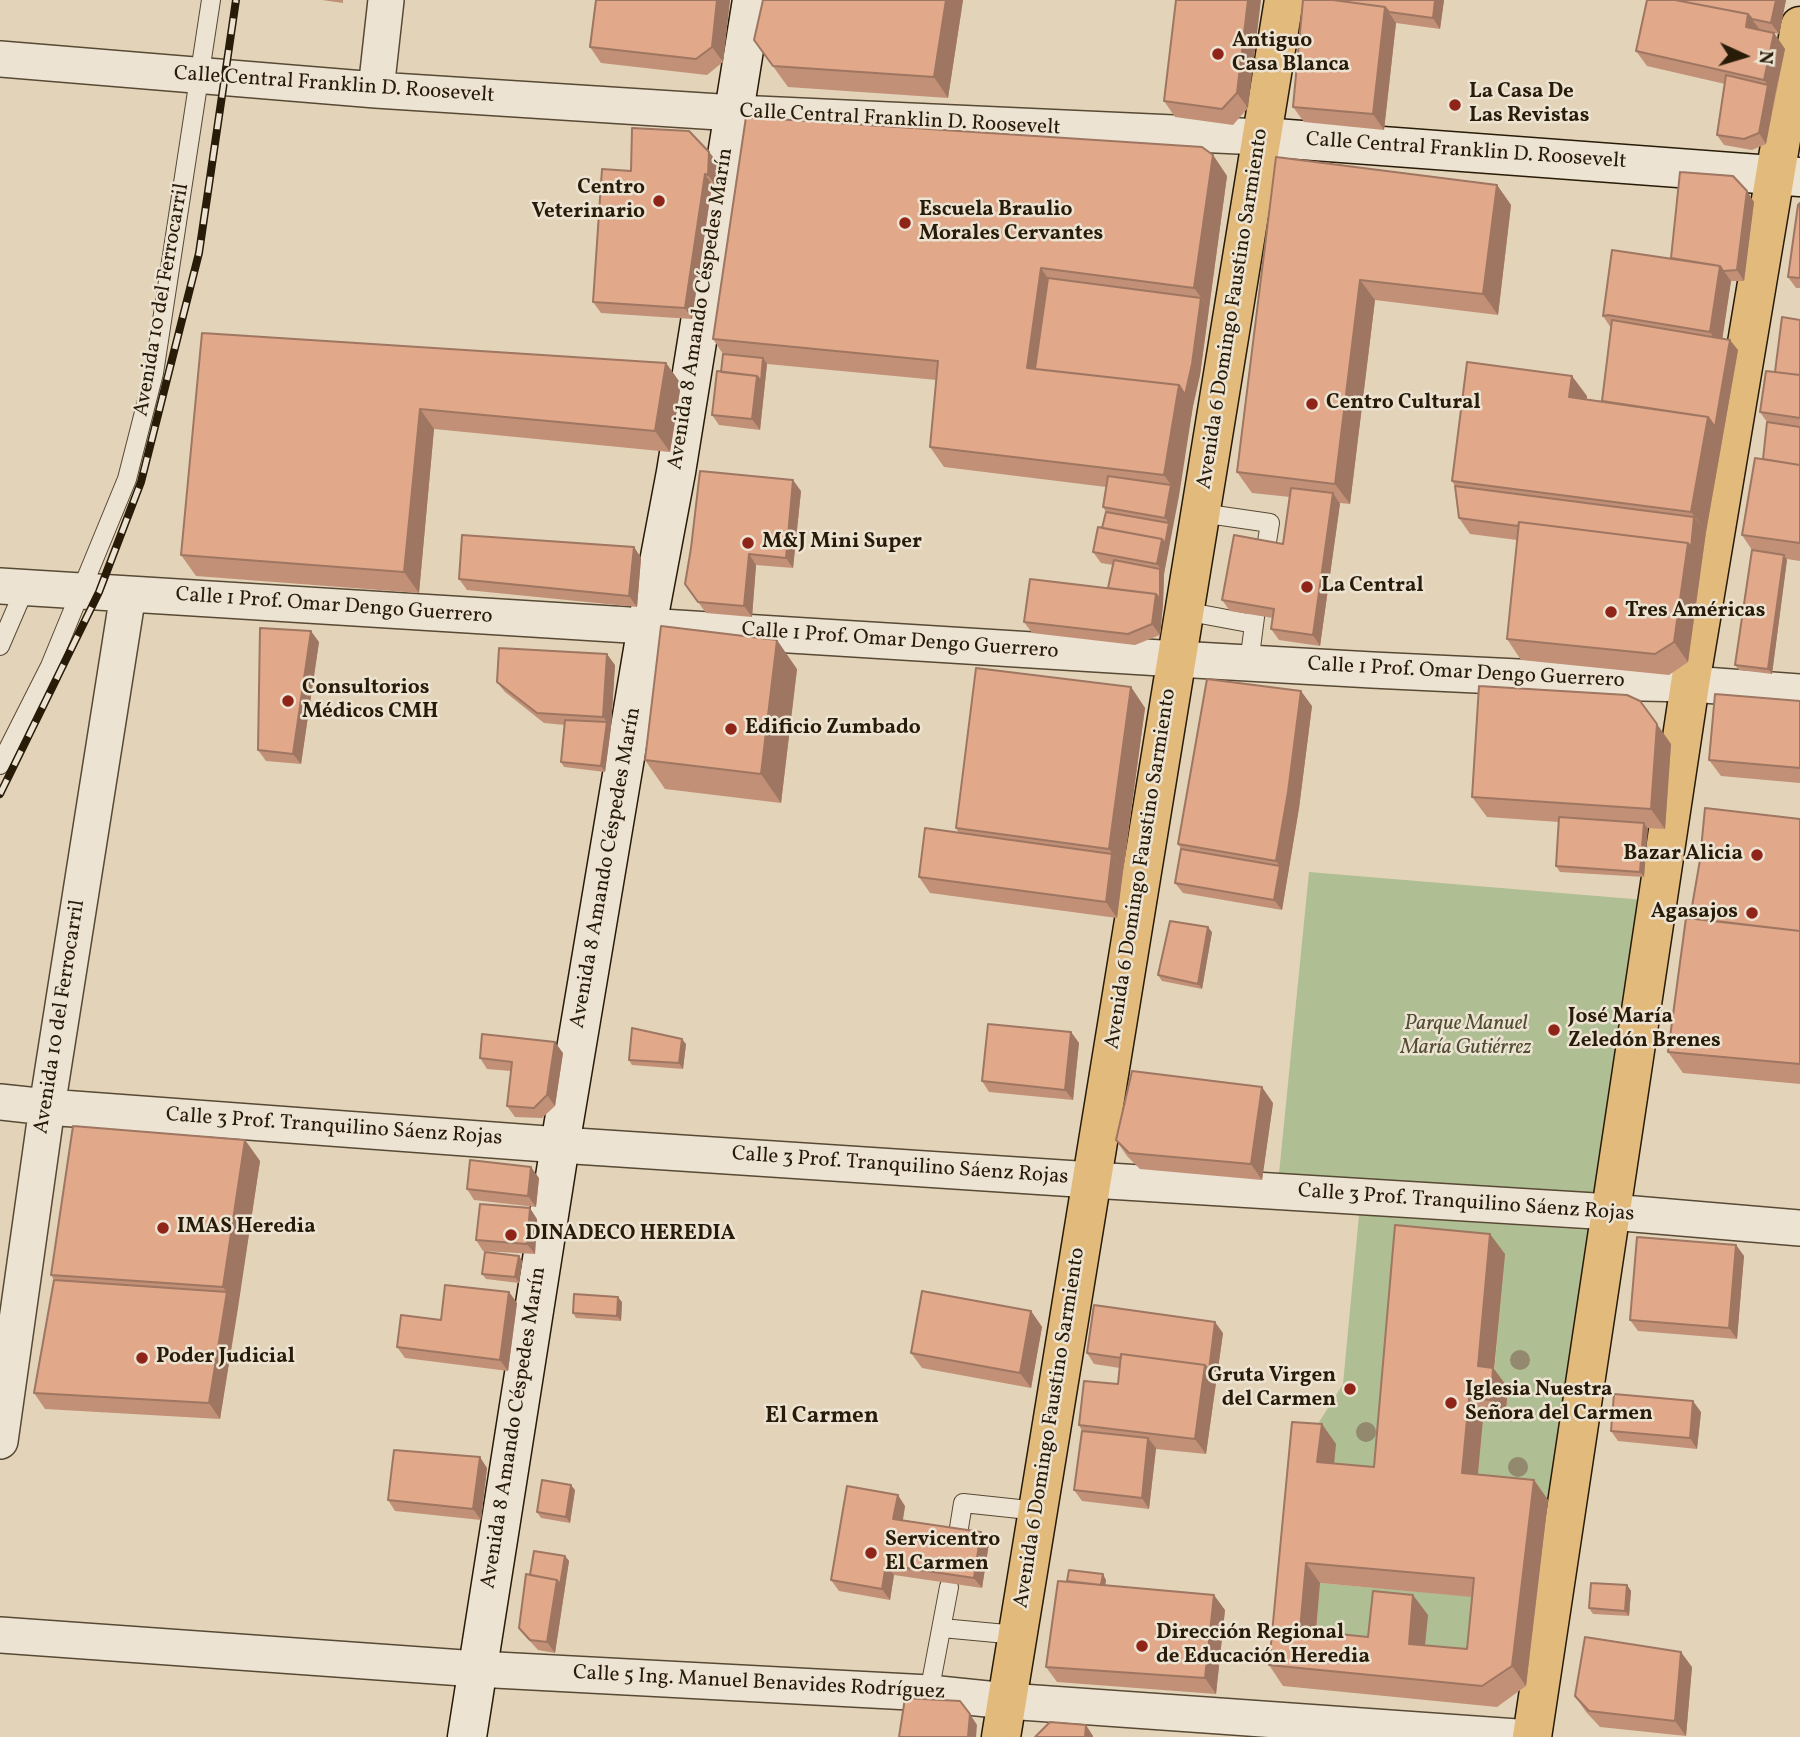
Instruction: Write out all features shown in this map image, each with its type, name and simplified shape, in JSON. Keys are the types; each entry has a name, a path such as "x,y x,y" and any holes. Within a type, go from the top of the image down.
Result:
{"main road":[{"name":"Avenida 6 Domingo Faustino Sarmiento","path":"1004,1719 1284,0"},
{"path":"1532,1737 1690,684 1788,176 1800,26"}],"street":[{"path":"376,90 386,0"},
{"name":"Avenida 8 Amando Céspedes Marín","path":"467,1737 560,1144 647,626 676,472 752,0"},
{"name":"Calle Central Franklin D. Roosevelt","path":"0,59 376,90 735,113 1261,137 1788,176"},
{"name":"Calle 1 Prof. Omar Dengo Guerrero","path":"12,587 1177,659 1800,691"},
{"name":"Avenida 10 del Ferrocarril","path":"0,1441 47,1107 128,594"},
{"name":"Calle 3 Prof. Tranquilino Sáenz Rojas","path":"0,1102 560,1144 1611,1212 1800,1228"},
{"name":"Calle 5 Ing. Manuel Benavides Rodríguez","path":"0,1635 477,1669 929,1693 1004,1719 1517,1737"}],"lane":[{"name":"Avenida 10 del Ferrocarril","path":"0,765 50,666 127,480 154,373 211,0"},
{"path":"1201,513 1270,523 1266,548"},
{"path":"0,646 12,587"},
{"path":"1184,611 1254,621 1249,663"},
{"path":"958,1534 963,1503 1038,1511"},
{"path":"929,1693 949,1587"},
{"path":"942,1628 1017,1635"}],"green space":[{"name":"Parque Manuel María Gutiérrez","path":"1309,872 1645,900 1605,1199 1279,1174"},
{"path":"1359,1215 1590,1230 1548,1500 1476,1493 1483,1419 1504,1420 1493,1387 1504,1255 1388,1488 1332,1482 1306,1443 1343,1384"},
{"path":"1320,1583 1488,1598 1481,1670 1423,1664 1427,1615 1383,1657 1314,1651"}],"building":[{"path":"596,0 717,0 712,47 696,59 590,47"},
{"path":"763,0 946,0 934,77 773,66 754,40"},
{"name":"Antiguo Casa Blanca","path":"1176,0 1248,0 1237,93 1222,109 1164,101"},
{"path":"1303,0 1333,0 1385,7 1373,114 1293,107"},
{"path":"1333,0 1435,0 1433,18 1389,12 1385,7"},
{"path":"1647,0 1675,0 1748,14 1746,27 1774,33 1764,80 1636,51"},
{"path":"1680,0 1776,0 1771,23 1752,19 1748,14"},
{"path":"1726,75 1768,85 1759,133 1744,139 1717,135"},
{"path":"746,117 1202,147 1213,155 1194,288 1041,268 1027,368 1179,385 1164,475 930,447 938,361 713,339"},
{"path":"632,128 689,131 709,152 708,175 705,174 685,308 593,302 602,169 631,171"},
{"name":"Centro Cultural","path":"1276,157 1497,185 1483,294 1360,280 1335,484 1237,472"},
{"path":"1680,172 1733,176 1747,191 1737,270 1723,271 1720,266 1671,258"},
{"path":"1800,203 1800,278 1788,277"},
{"path":"1612,250 1720,266 1710,332 1603,316"},
{"path":"1048,278 1201,298 1185,395 1179,385 1035,369"},
{"path":"1782,317 1800,320 1800,375 1775,372"},
{"path":"1612,320 1730,340 1715,427 1708,417 1602,401"},
{"path":"202,333 666,363 655,431 420,409 404,572 181,555"},
{"path":"723,354 763,358 761,381 757,376 721,372"},
{"path":"1467,362 1572,376 1569,397 1708,417 1691,512 1452,481"},
{"path":"717,371 757,376 752,419 712,415"},
{"path":"1766,371 1800,375 1800,418 1760,412"},
{"path":"1767,422 1800,427 1800,465 1763,459"},
{"path":"1755,458 1800,465 1800,543 1742,535"},
{"path":"700,471 793,480 786,558 749,554 744,606 698,602 685,584"},
{"path":"1108,476 1171,485 1165,518 1103,507"},
{"path":"1455,486 1694,517 1691,548 1688,543 1519,522 1518,526 1459,518"},
{"path":"1291,488 1333,493 1313,635 1271,629 1274,609 1222,600 1234,535 1283,544"},
{"path":"1106,512 1169,523 1165,544 1162,539 1102,528"},
{"name":"Tres Américas","path":"1519,522 1688,543 1674,642 1655,654 1507,639"},
{"path":"1098,527 1162,539 1157,564 1093,552"},
{"path":"462,535 634,547 629,596 459,579"},
{"path":"1752,550 1784,555 1768,669 1735,665"},
{"path":"1114,560 1160,569 1160,599 1156,594 1108,588"},
{"path":"1030,579 1156,594 1152,624 1128,634 1024,622"},
{"name":"Edificio Zumbado","path":"661,626 777,640 761,774 645,760"},
{"name":"Consultorios Médicos CMH","path":"260,628 311,631 293,754 258,750"},
{"path":"499,648 607,654 603,717 537,713 497,682"},
{"path":"976,668 1131,687 1109,849 956,828"},
{"path":"1207,679 1301,691 1276,861 1178,844"},
{"path":"1479,686 1627,695 1640,701 1657,724 1651,809 1472,797"},
{"path":"1715,694 1800,701 1800,768 1709,760"},
{"path":"565,720 607,722 601,766 561,762"},
{"path":"1705,808 1800,819 1800,931 1690,918"},
{"path":"1559,817 1644,823 1640,872 1556,866"},
{"path":"925,828 1112,854 1106,902 919,877"},
{"path":"1181,849 1280,866 1274,900 1175,883"},
{"path":"1686,918 1800,931 1800,1064 1668,1052"},
{"path":"1170,921 1208,927 1198,984 1158,975"},
{"path":"988,1024 1071,1032 1065,1090 982,1081"},
{"path":"632,1028 682,1039 679,1063 629,1060"},
{"path":"482,1034 555,1042 547,1095 534,1108 507,1106 512,1062 480,1058"},
{"path":"1132,1071 1262,1087 1251,1164 1129,1153 1116,1140"},
{"name":"IMAS Heredia","path":"73,1126 245,1140 223,1287 51,1275"},
{"path":"470,1160 531,1167 528,1196 467,1189"},
{"name":"DINADECO HEREDIA","path":"480,1204 530,1208 527,1244 476,1240"},
{"path":"1395,1225 1490,1234 1478,1366 1493,1368 1491,1400 1469,1398 1462,1473 1534,1480 1512,1666 1482,1686 1269,1665 1292,1422 1322,1424 1317,1462 1374,1467","holes":["1306,1563 1474,1578 1467,1649 1409,1644 1413,1595 1373,1591 1368,1637 1300,1630"]},
{"path":"1637,1237 1736,1245 1729,1328 1630,1320"},
{"path":"485,1252 519,1256 515,1277 482,1274"},
{"name":"Poder Judicial","path":"54,1280 227,1292 209,1403 34,1393"},
{"path":"445,1285 509,1292 500,1360 397,1347 401,1315 441,1320"},
{"path":"922,1291 1031,1311 1020,1373 911,1353"},
{"path":"574,1294 618,1297 617,1316 573,1313"},
{"path":"1094,1305 1215,1322 1209,1370 1205,1365 1121,1354 1121,1358 1087,1353"},
{"path":"1121,1354 1205,1365 1195,1439 1079,1425 1084,1381 1118,1384"},
{"path":"1614,1394 1693,1401 1690,1438 1611,1431"},
{"path":"1082,1431 1148,1438 1142,1498 1074,1490"},
{"path":"394,1450 480,1457 473,1509 388,1500"},
{"path":"542,1480 571,1485 566,1517 537,1512"},
{"path":"847,1486 898,1495 893,1519 981,1532 974,1578 886,1565 882,1589 831,1580"},
{"path":"534,1551 565,1556 560,1585 557,1580 530,1575"},
{"path":"1069,1570 1103,1574 1101,1585 1067,1581"},
{"path":"526,1574 557,1580 547,1642 530,1640 519,1628"},
{"name":"Dirección Regional de Educación Heredia","path":"1058,1581 1214,1595 1205,1678 1046,1667"},
{"path":"1591,1583 1627,1585 1625,1611 1589,1608"},
{"path":"1585,1637 1681,1652 1675,1721 1589,1711 1575,1696"},
{"path":"905,1698 960,1701 970,1714 968,1737 899,1737"},
{"path":"1050,1722 1086,1725 1085,1737 1035,1737"}],"railway":[{"path":"0,794 99,592 141,482 199,253 236,0"}],"place":[{"name":"Antiguo Casa Blanca","path":"1218,54"},
{"name":"La Casa De Las Revistas","path":"1455,105"},
{"name":"Centro Veterinario","path":"659,201"},
{"name":"Escuela Braulio Morales Cervantes","path":"905,223"},
{"name":"Centro Cultural","path":"1312,404"},
{"name":"M&J Mini Super","path":"748,543"},
{"name":"La Central","path":"1307,587"},
{"name":"Tres Américas","path":"1611,612"},
{"name":"Consultorios Médicos CMH","path":"288,701"},
{"name":"Edificio Zumbado","path":"731,729"},
{"name":"Bazar Alicia","path":"1757,855"},
{"name":"Agasajos","path":"1752,913"},
{"name":"José María Zeledón Brenes","path":"1554,1030"},
{"name":"IMAS Heredia","path":"163,1228"},
{"name":"DINADECO HEREDIA","path":"511,1235"},
{"name":"Poder Judicial","path":"142,1358"},
{"name":"Gruta Virgen del Carmen","path":"1350,1389"},
{"name":"Iglesia Nuestra Señora del Carmen","path":"1451,1403"},
{"name":"Servicentro El Carmen","path":"871,1553"},
{"name":"Dirección Regional de Educación Heredia","path":"1142,1646"}],"district":[{"name":"El Carmen","path":"822,1418"}]}
